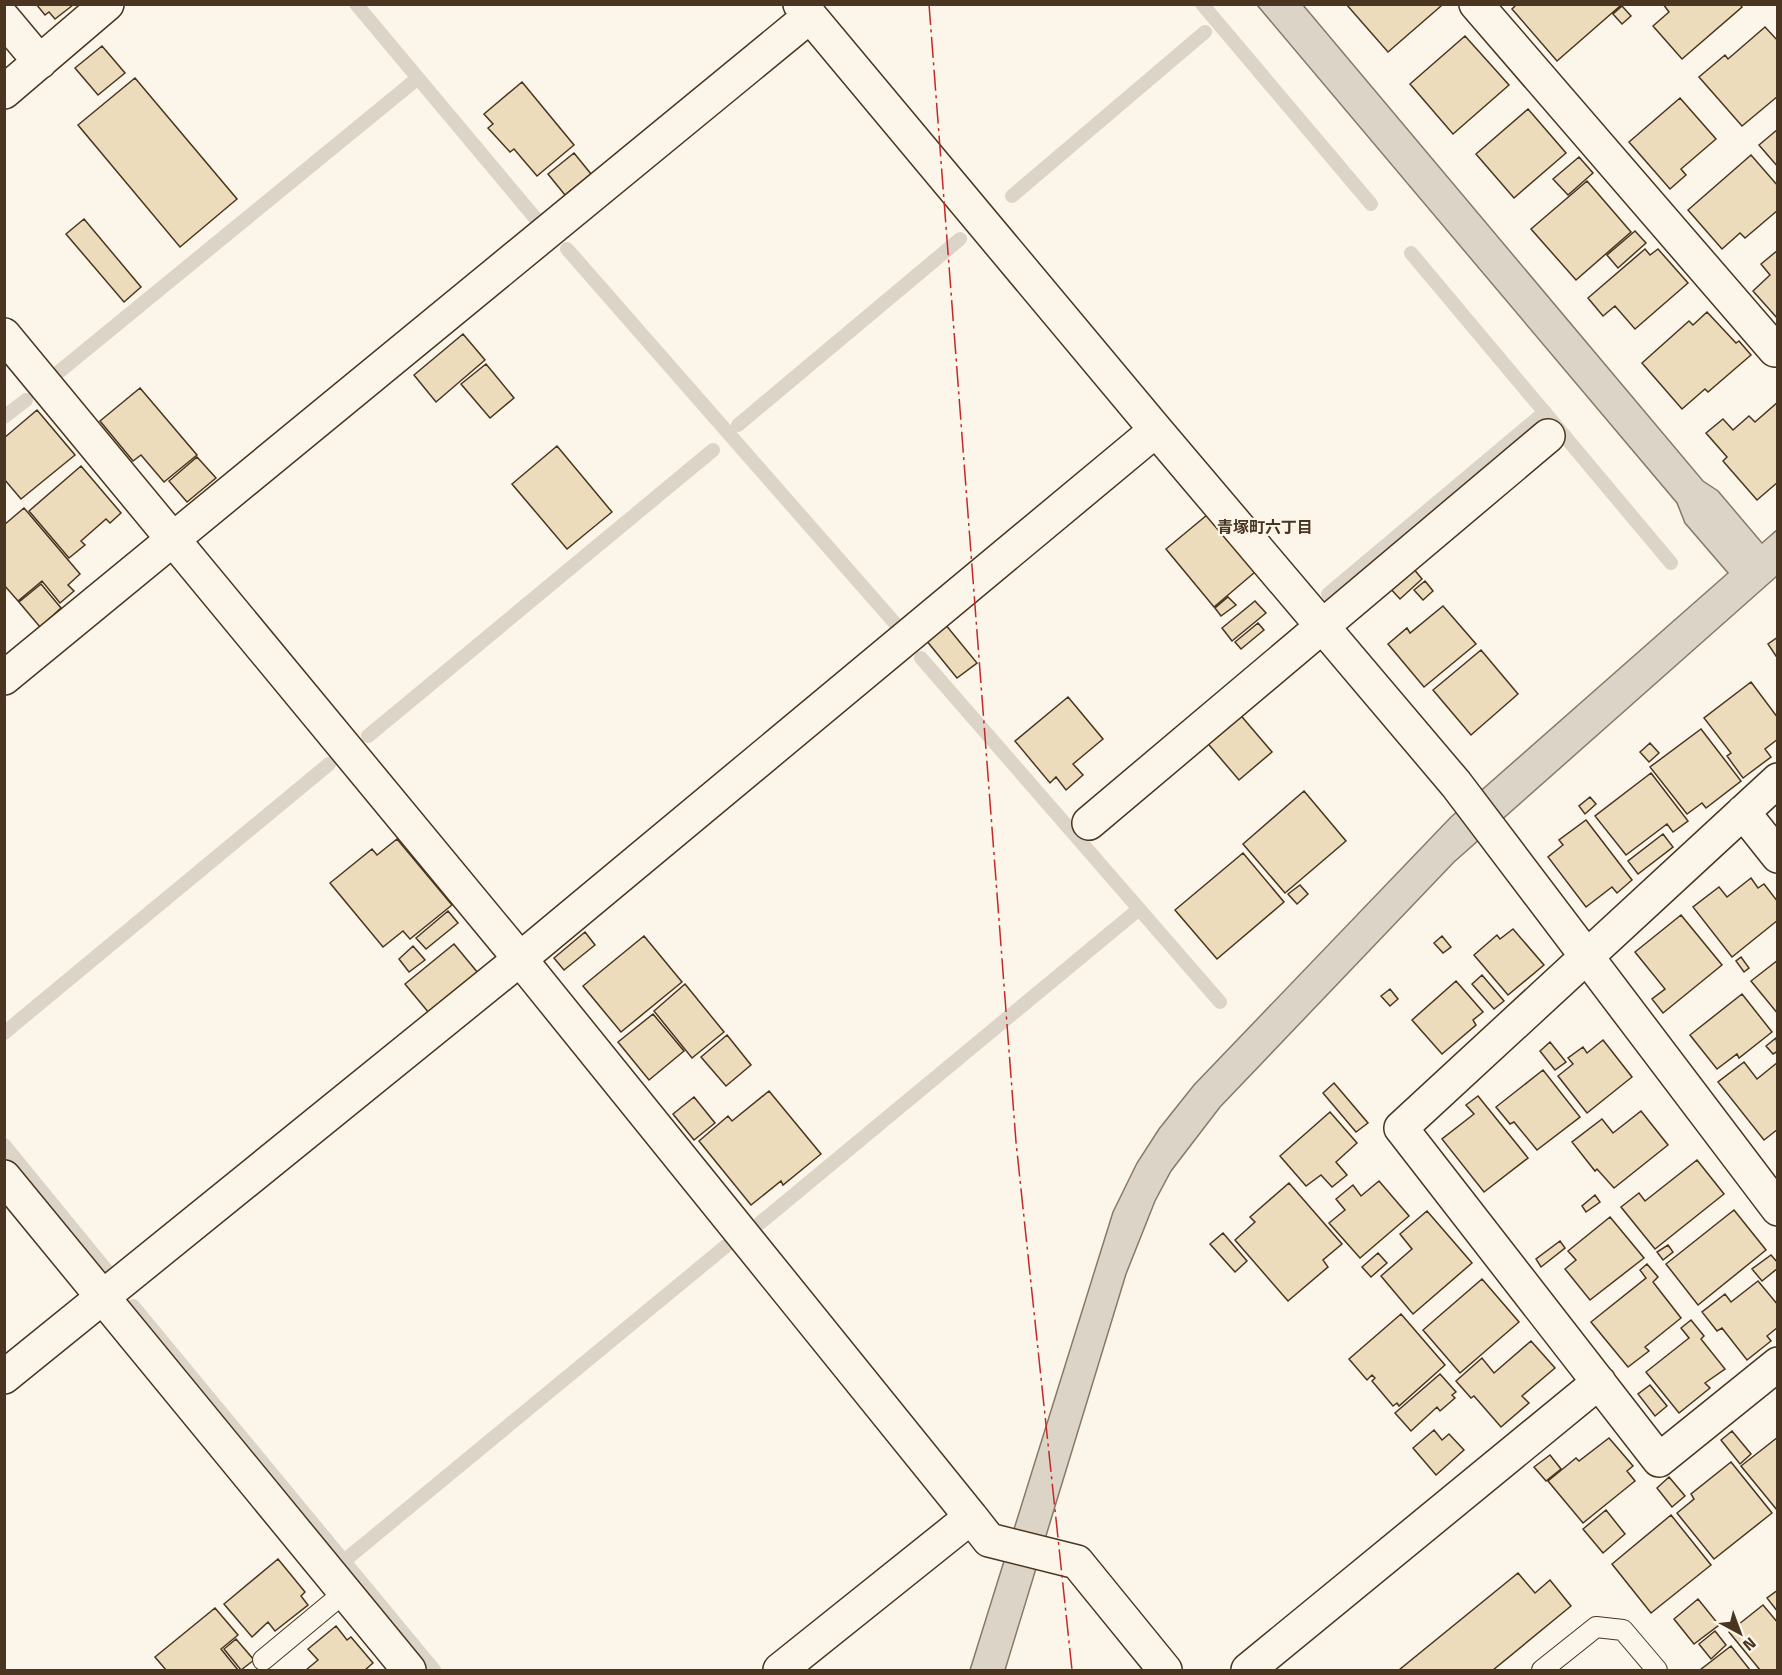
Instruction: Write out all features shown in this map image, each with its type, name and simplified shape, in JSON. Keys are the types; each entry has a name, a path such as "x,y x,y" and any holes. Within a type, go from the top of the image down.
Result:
{"street":[{"path":"4,92 107,4"},
{"path":"1476,4 1775,350 1778,348"},
{"path":"4,678 174,540 805,10 1456,784 1778,1209"},
{"path":"4,19 40,62"},
{"path":"4,335 520,959 980,1529 1056,1557 1077,1562 1165,1671"},
{"path":"4,1377 520,959 1156,430"},
{"path":"1089,822 1548,436"},
{"path":"1778,780 1401,1128 1659,1460 1778,1364"},
{"path":"1743,812 1778,856"},
{"path":"4,1177 409,1671"},
{"path":"1248,1671 1599,1382"},
{"path":"780,1671 980,1529"}],"lane":[{"path":"263,1660 345,1592"},
{"path":"1542,1671 1596,1627 1623,1630 1657,1671"}],"shaded area":[{"path":"1257,5 1303,5 1703,481 1718,491 1762,543 1777,530 1777,576 1454,862 1220,1107 1171,1171 1155,1201 1126,1274 1005,1670 970,1670 1113,1212 1137,1163 1159,1129 1194,1085 1451,817 1728,573 1685,523 1677,503"}],"building":[{"path":"36,4 73,5 55,19 49,12 45,15"},
{"path":"1346,4 1439,4 1441,6 1388,52"},
{"path":"1517,4 1618,4 1620,6 1557,61 1512,9"},
{"path":"1663,4 1740,4 1742,7 1682,59 1653,26 1669,12"},
{"path":"1622,6 1631,16 1622,24 1613,14"},
{"path":"1765,27 1778,41 1778,96 1742,126 1699,77 1725,55 1728,59"},
{"path":"1465,36 1509,85 1453,134 1410,84"},
{"path":"102,46 125,73 98,95 75,68"},
{"path":"135,78 237,199 180,247 78,125"},
{"path":"522,82 574,145 537,176 514,149 510,152 488,128 493,124 484,114"},
{"path":"1680,98 1716,139 1681,169 1686,175 1670,189 1629,142"},
{"path":"1528,109 1566,153 1514,198 1476,154"},
{"path":"1778,129 1778,167 1759,145"},
{"path":"574,153 591,174 565,195 548,174"},
{"path":"1751,155 1778,186 1778,210 1745,238 1740,233 1722,249 1688,210"},
{"path":"1579,157 1593,173 1568,195 1553,179"},
{"path":"1587,181 1631,232 1576,280 1531,229"},
{"path":"84,219 141,287 124,302 66,234"},
{"path":"1635,231 1646,243 1618,268 1607,255"},
{"path":"1645,249 1650,255 1658,249 1688,283 1635,329 1615,306 1603,316 1588,298"},
{"path":"1778,250 1778,319 1753,291 1770,275 1761,264"},
{"path":"1707,312 1736,343 1739,341 1751,355 1708,392 1705,389 1682,409 1642,363 1689,321 1693,325"},
{"path":"463,334 485,360 436,402 414,375"},
{"path":"486,364 514,398 490,418 461,384"},
{"path":"140,388 197,455 164,482 141,455 133,461 100,421"},
{"path":"1778,402 1778,482 1757,500 1723,461 1727,457 1706,433 1723,419 1733,430 1749,416 1755,422"},
{"path":"37,410 75,455 21,499 4,479 4,438"},
{"path":"557,446 612,512 567,549 512,484"},
{"path":"197,457 216,478 187,502 169,481"},
{"path":"81,466 121,513 110,523 106,519 81,541 85,545 69,558 29,511"},
{"path":"24,508 80,574 68,585 74,591 60,603 42,581 18,601 4,585 4,525"},
{"path":"1207,515 1255,572 1214,607 1166,549"},
{"path":"1413,568 1422,579 1400,599 1389,587"},
{"path":"1425,581 1433,591 1423,600 1414,590"},
{"path":"41,584 61,608 40,627 19,602"},
{"path":"1228,597 1236,605 1221,616 1215,608"},
{"path":"1255,601 1266,613 1232,641 1222,628"},
{"path":"1443,606 1476,644 1424,687 1388,644 1407,628 1410,633"},
{"path":"1258,623 1264,630 1241,649 1235,642"},
{"path":"945,624 977,663 957,678 926,640"},
{"path":"1778,637 1778,655 1776,656 1768,644"},
{"path":"1481,650 1518,694 1471,735 1433,690"},
{"path":"1751,682 1778,718 1778,739 1765,749 1771,757 1743,778 1727,756 1731,753 1704,718"},
{"path":"1068,697 1103,739 1073,764 1083,775 1066,790 1056,777 1050,783 1015,741"},
{"path":"1237,711 1272,752 1239,780 1204,739"},
{"path":"1701,729 1741,781 1706,808 1702,803 1687,814 1650,767"},
{"path":"1650,743 1659,753 1649,762 1640,752"},
{"path":"1651,773 1688,821 1673,832 1667,824 1626,855 1595,816"},
{"path":"1304,791 1346,841 1285,893 1243,844"},
{"path":"1590,797 1596,804 1585,814 1579,806"},
{"path":"1586,820 1632,880 1617,893 1612,887 1586,907 1548,857 1563,845 1559,840"},
{"path":"1663,834 1673,847 1638,874 1628,861"},
{"path":"397,839 452,905 410,939 403,931 383,947 330,883 372,849 377,855"},
{"path":"1243,853 1284,902 1217,959 1175,910"},
{"path":"1751,878 1758,888 1764,884 1778,902 1778,920 1732,957 1693,907 1719,887 1727,897"},
{"path":"1300,885 1308,894 1297,904 1288,894"},
{"path":"448,911 458,923 426,949 416,938"},
{"path":"1681,915 1722,965 1663,1013 1652,999 1665,989 1635,952"},
{"path":"1513,929 1544,965 1508,995 1474,955 1497,935 1500,939"},
{"path":"585,932 595,945 564,970 554,958"},
{"path":"644,936 682,982 621,1032 583,986"},
{"path":"1442,936 1451,947 1443,953 1434,943"},
{"path":"454,944 478,973 429,1013 405,984"},
{"path":"413,946 425,960 409,972 399,959"},
{"path":"1741,957 1749,968 1744,972 1736,961"},
{"path":"1778,960 1778,1014 1751,981"},
{"path":"1482,975 1504,1001 1494,1009 1472,984"},
{"path":"1456,981 1483,1012 1473,1020 1476,1025 1442,1054 1412,1020"},
{"path":"685,984 724,1032 692,1058 654,1011"},
{"path":"1390,989 1398,999 1390,1006 1381,996"},
{"path":"1742,994 1772,1032 1739,1058 1737,1054 1717,1069 1690,1035"},
{"path":"653,1014 684,1051 649,1080 618,1042"},
{"path":"727,1035 751,1065 726,1086 701,1057"},
{"path":"1776,1038 1778,1051 1773,1054 1766,1046"},
{"path":"1603,1040 1632,1077 1587,1113 1558,1076 1573,1064 1568,1058 1583,1047 1587,1053"},
{"path":"1550,1042 1566,1062 1555,1070 1540,1051"},
{"path":"1744,1062 1757,1079 1778,1062 1778,1129 1764,1140 1718,1082"},
{"path":"1543,1070 1580,1117 1537,1150 1514,1122 1510,1124 1496,1107"},
{"path":"1334,1083 1368,1123 1356,1132 1323,1093"},
{"path":"769,1091 821,1154 783,1185 781,1181 751,1205 699,1141 728,1116 732,1121"},
{"path":"1478,1096 1528,1158 1484,1192 1442,1139 1474,1114 1466,1105"},
{"path":"694,1097 715,1123 694,1140 673,1114"},
{"path":"1641,1111 1668,1145 1614,1188 1597,1169 1595,1171 1572,1142 1602,1119 1613,1133"},
{"path":"1330,1112 1357,1143 1336,1162 1347,1175 1332,1187 1321,1175 1306,1186 1280,1156"},
{"path":"1697,1160 1724,1194 1655,1249 1621,1207 1639,1193 1645,1201"},
{"path":"1379,1181 1409,1216 1360,1258 1329,1223 1345,1210 1336,1199 1353,1185 1361,1196"},
{"path":"1289,1183 1342,1244 1323,1260 1328,1267 1288,1301 1235,1240 1255,1222 1250,1217"},
{"path":"1595,1195 1600,1202 1586,1212 1582,1206"},
{"path":"1734,1210 1766,1250 1698,1305 1666,1264"},
{"path":"1427,1211 1472,1263 1413,1314 1381,1276 1412,1249 1400,1234"},
{"path":"1610,1217 1644,1258 1590,1300 1565,1269 1576,1260 1568,1251"},
{"path":"1223,1233 1247,1261 1235,1272 1210,1244"},
{"path":"1560,1241 1565,1248 1541,1267 1536,1259"},
{"path":"1668,1245 1673,1252 1663,1260 1657,1252"},
{"path":"1378,1253 1387,1263 1371,1277 1362,1267"},
{"path":"1771,1255 1778,1263 1778,1268 1762,1281 1752,1269"},
{"path":"1647,1264 1658,1277 1653,1282 1681,1318 1645,1347 1649,1351 1628,1367 1591,1322 1646,1278 1640,1270"},
{"path":"1482,1279 1519,1322 1460,1373 1423,1330"},
{"path":"1758,1281 1778,1305 1778,1327 1767,1336 1771,1341 1747,1360 1722,1328 1717,1331 1702,1312 1725,1294 1731,1302"},
{"path":"1401,1314 1445,1365 1399,1406 1397,1403 1393,1406 1372,1381 1375,1378 1372,1375 1367,1380 1349,1359"},
{"path":"1691,1320 1704,1336 1701,1339 1725,1369 1705,1383 1710,1388 1679,1413 1646,1372 1689,1338 1681,1328"},
{"path":"1531,1341 1555,1368 1522,1396 1529,1403 1501,1427 1474,1396 1471,1398 1456,1381 1482,1358 1494,1373"},
{"path":"1440,1374 1456,1392 1452,1395 1455,1398 1440,1411 1437,1407 1411,1431 1395,1413"},
{"path":"1650,1385 1667,1406 1655,1416 1638,1394"},
{"path":"1434,1430 1442,1440 1449,1434 1464,1450 1436,1475 1413,1448"},
{"path":"1732,1431 1751,1454 1740,1464 1721,1440"},
{"path":"1778,1437 1778,1510 1777,1510 1741,1466"},
{"path":"1609,1438 1633,1466 1627,1471 1635,1481 1583,1523 1548,1481 1576,1458 1579,1461"},
{"path":"1550,1455 1561,1469 1546,1481 1534,1467"},
{"path":"1731,1462 1772,1513 1714,1559 1677,1513 1694,1499 1691,1494"},
{"path":"1669,1477 1685,1496 1672,1507 1657,1488"},
{"path":"1606,1510 1625,1534 1603,1553 1583,1529"},
{"path":"1671,1515 1711,1565 1651,1613 1612,1564"},
{"path":"278,1559 305,1592 301,1596 308,1605 275,1631 268,1622 252,1637 224,1604"},
{"path":"1518,1573 1535,1593 1550,1580 1571,1606 1493,1670 1399,1670"},
{"path":"1778,1590 1778,1612 1767,1598"},
{"path":"1698,1599 1719,1625 1694,1644 1674,1619"},
{"path":"1763,1605 1778,1623 1778,1670 1760,1670 1729,1632"},
{"path":"215,1608 238,1635 221,1649 238,1670 166,1670 155,1657"},
{"path":"336,1626 347,1640 351,1637 373,1663 365,1670 306,1670 318,1660 308,1649"},
{"path":"1715,1631 1726,1645 1711,1659 1699,1644"},
{"path":"236,1639 254,1660 241,1670 224,1649"},
{"path":"1731,1646 1750,1670 1700,1670"}],"waterway":[{"path":"356,4 536,219"},
{"path":"1202,4 1371,204"},
{"path":"1012,196 1205,32"},
{"path":"60,371 418,78"},
{"path":"738,425 960,239"},
{"path":"567,249 900,629"},
{"path":"1411,253 1671,563"},
{"path":"4,417 26,400"},
{"path":"1328,594 1545,412"},
{"path":"368,736 713,450"},
{"path":"921,658 1220,1002"},
{"path":"4,1033 329,764"},
{"path":"760,1223 1139,909"},
{"path":"4,1145 107,1271"},
{"path":"344,1561 726,1246"},
{"path":"133,1306 434,1670"}],"power":[{"path":"929,4 1016,1142 1072,1670"}],"district":[{"name":"青塚町六丁目","path":"1265,527"}]}
